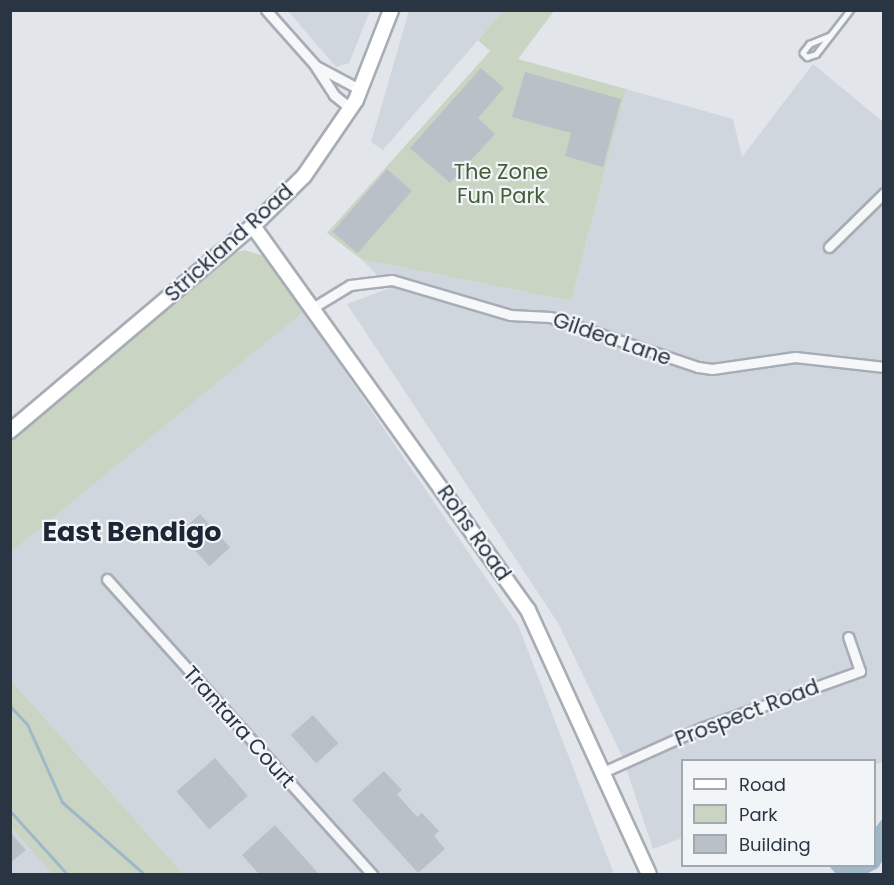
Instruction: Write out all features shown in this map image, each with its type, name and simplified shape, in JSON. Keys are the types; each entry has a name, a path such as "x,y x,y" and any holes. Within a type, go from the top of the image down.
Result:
{"main road":[{"name":"Strickland Road","path":"10,431 253,226 304,176 351,109 361,90 391,10"},
{"name":"Rohs Road","path":"253,226 314,307 528,610 648,873"}],"street":[{"path":"266,10 314,64 334,96 351,109"},
{"path":"314,64 361,90"},
{"path":"829,247 884,193"},
{"name":"Gildea Lane","path":"314,307 350,285 392,280 510,315 550,317 698,367 712,369 795,357 884,367"},
{"name":"Trantara Court","path":"107,579 372,874"},
{"name":"Prospect Road","path":"603,772 701,728 860,671 848,637"}],"lane":[{"path":"830,36 810,44 803,53 807,57 816,54 830,36 849,10"}],"shaded area":[{"path":"288,11 370,11 349,63 336,67"},
{"path":"409,11 503,11 383,150 371,142"},
{"path":"813,64 883,122 883,762 876,765 876,759 681,759 681,838 653,849 622,756 558,623 347,304 390,288 361,259 571,301 626,89 733,119 742,157"},
{"path":"302,309 518,625 614,874 183,874 11,680 10,552"},
{"path":"11,827 52,874 11,874"}],"green space":[{"name":"The Zone Fun Park","path":"503,11 554,11 518,59 626,89 571,301 361,259 327,233 490,51 478,40"},
{"path":"244,250 264,256 304,311 11,552 11,439 229,255"},
{"path":"10,680 183,874 52,874 11,827"}],"water":[{"path":"883,818 883,860 878,868 866,874 836,874 830,867 876,867 876,827"}],"building":[{"path":"481,68 504,88 478,118 495,134 450,183 410,148"},
{"path":"525,72 621,99 603,167 565,156 571,133 512,117"},
{"path":"387,169 412,191 357,253 333,232"},
{"path":"200,514 230,547 209,566 179,533"},
{"path":"313,715 338,743 316,763 291,735"},
{"path":"215,758 248,796 209,829 177,791"},
{"path":"384,771 402,790 397,794 417,817 422,813 439,831 434,836 445,849 418,873 352,800"},
{"path":"275,825 319,874 259,874 242,855"},
{"path":"10,832 26,850 10,863"}],"waterway":[{"path":"10,706 27,724 62,802 144,874"},
{"path":"10,811 67,874"}],"district":[{"name":"East Bendigo","path":"132,532"}]}
